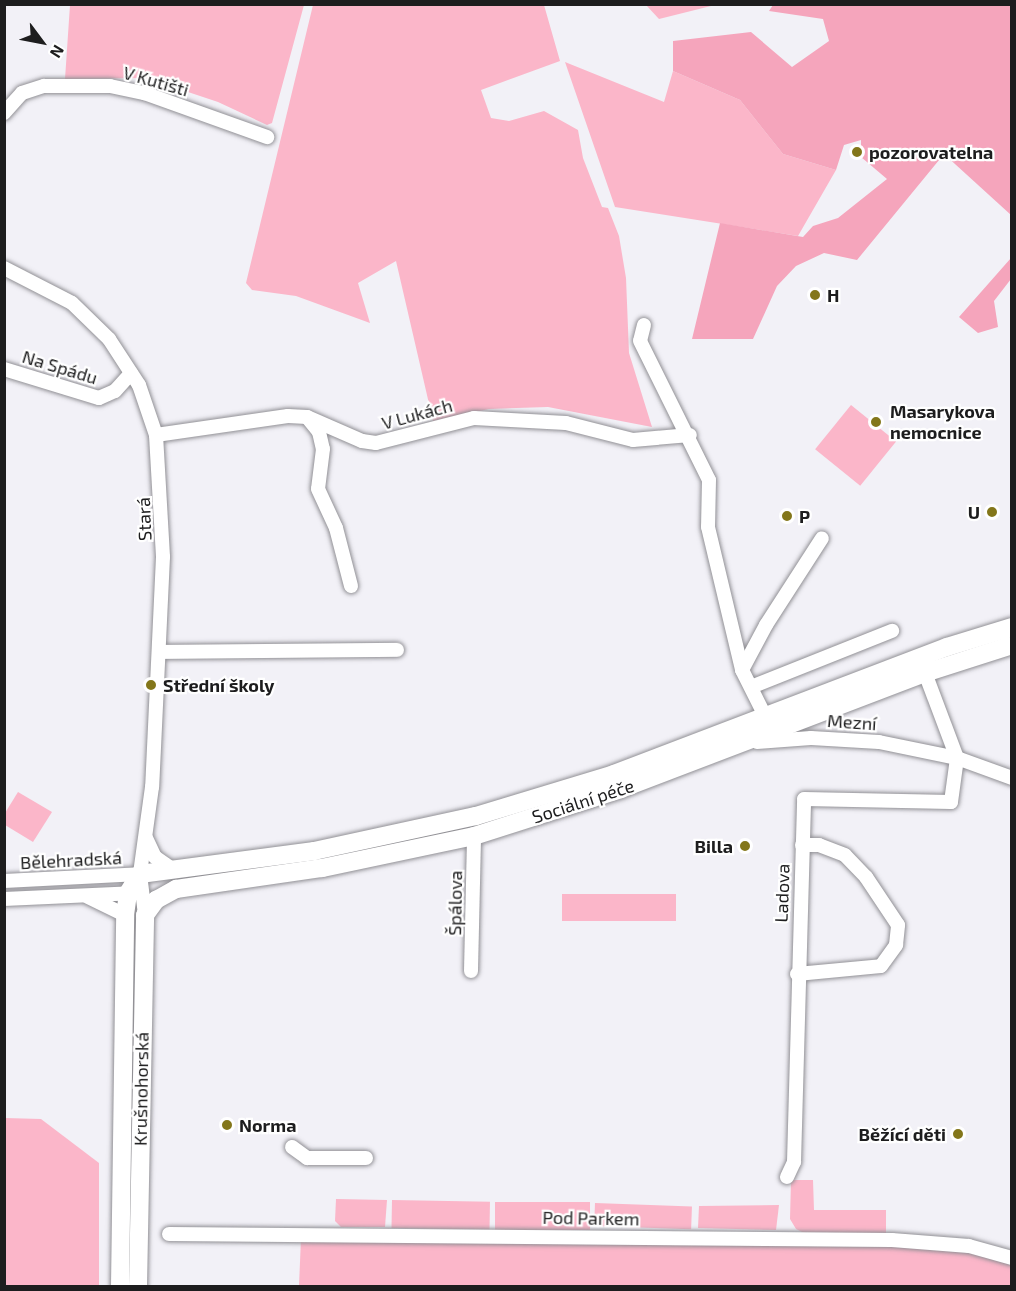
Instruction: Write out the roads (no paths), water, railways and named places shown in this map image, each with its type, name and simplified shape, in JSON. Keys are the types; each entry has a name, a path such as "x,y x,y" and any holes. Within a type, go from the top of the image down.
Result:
{"main road":[{"name":"Sociální péče","path":"176,880 322,868 474,836 621,789 743,743 1011,627"},
{"name":"Sociální péče","path":"138,888 463,820 614,774 765,716 922,666 1011,645"},
{"path":"145,915 176,880"},
{"name":"Krušnohorská","path":"120,1287 125,915 138,888"},
{"name":"Krušnohorská","path":"138,1287 145,915"}],"street":[{"name":"V Kutišti","path":"4,113 22,93 44,86 110,86 144,93 267,137"},
{"name":"Stará","path":"4,268 72,303 110,339 131,373 156,435 163,557 160,652 146,838 138,888"},
{"path":"644,325 640,340 690,435 709,480 708,527 742,670 765,716"},
{"name":"Na Spádu","path":"4,369 99,398 115,391 131,373"},
{"path":"156,435 307,417 319,432 323,449 318,489 336,528 351,586"},
{"name":"V Lukách","path":"307,417 362,441 376,443 474,417 566,423 633,440 690,435"},
{"path":"742,670 822,538"},
{"path":"751,687 892,631"},
{"path":"160,652 397,650"},
{"path":"922,666 957,758"},
{"name":"Mezní","path":"743,743 811,738 879,742 957,758 1011,778"},
{"name":"Ladova","path":"787,1177 794,1162 797,974 804,799 951,802 957,758"},
{"name":"Špálova","path":"471,971 474,836"},
{"name":"Stará","path":"111,876 133,861 146,838"},
{"path":"146,838 155,857 176,880"},
{"path":"797,974 881,966 896,945 898,925 866,877 845,855 819,844 802,844"},
{"name":"Bělehradská","path":"4,881 111,876 138,888"},
{"name":"Bělehradská","path":"4,898 84,896 138,888"},
{"name":"Krušnohorská","path":"138,888 145,915"},
{"name":"Bělehradská","path":"84,896 125,915"},
{"path":"292,1148 307,1158 366,1158"},
{"name":"Pod Parkem","path":"169,1234 892,1240 969,1246 1011,1258"}],"place":[{"name":"pozorovatelna","path":"857,152"},
{"name":"H","path":"815,295"},
{"name":"Masarykova nemocnice","path":"876,422"},
{"name":"U","path":"992,512"},
{"name":"P","path":"787,516"},
{"name":"Střední školy","path":"151,685"},
{"name":"Billa","path":"745,846"},
{"name":"Norma","path":"227,1125"},
{"name":"Běžící děti","path":"958,1134"}]}
